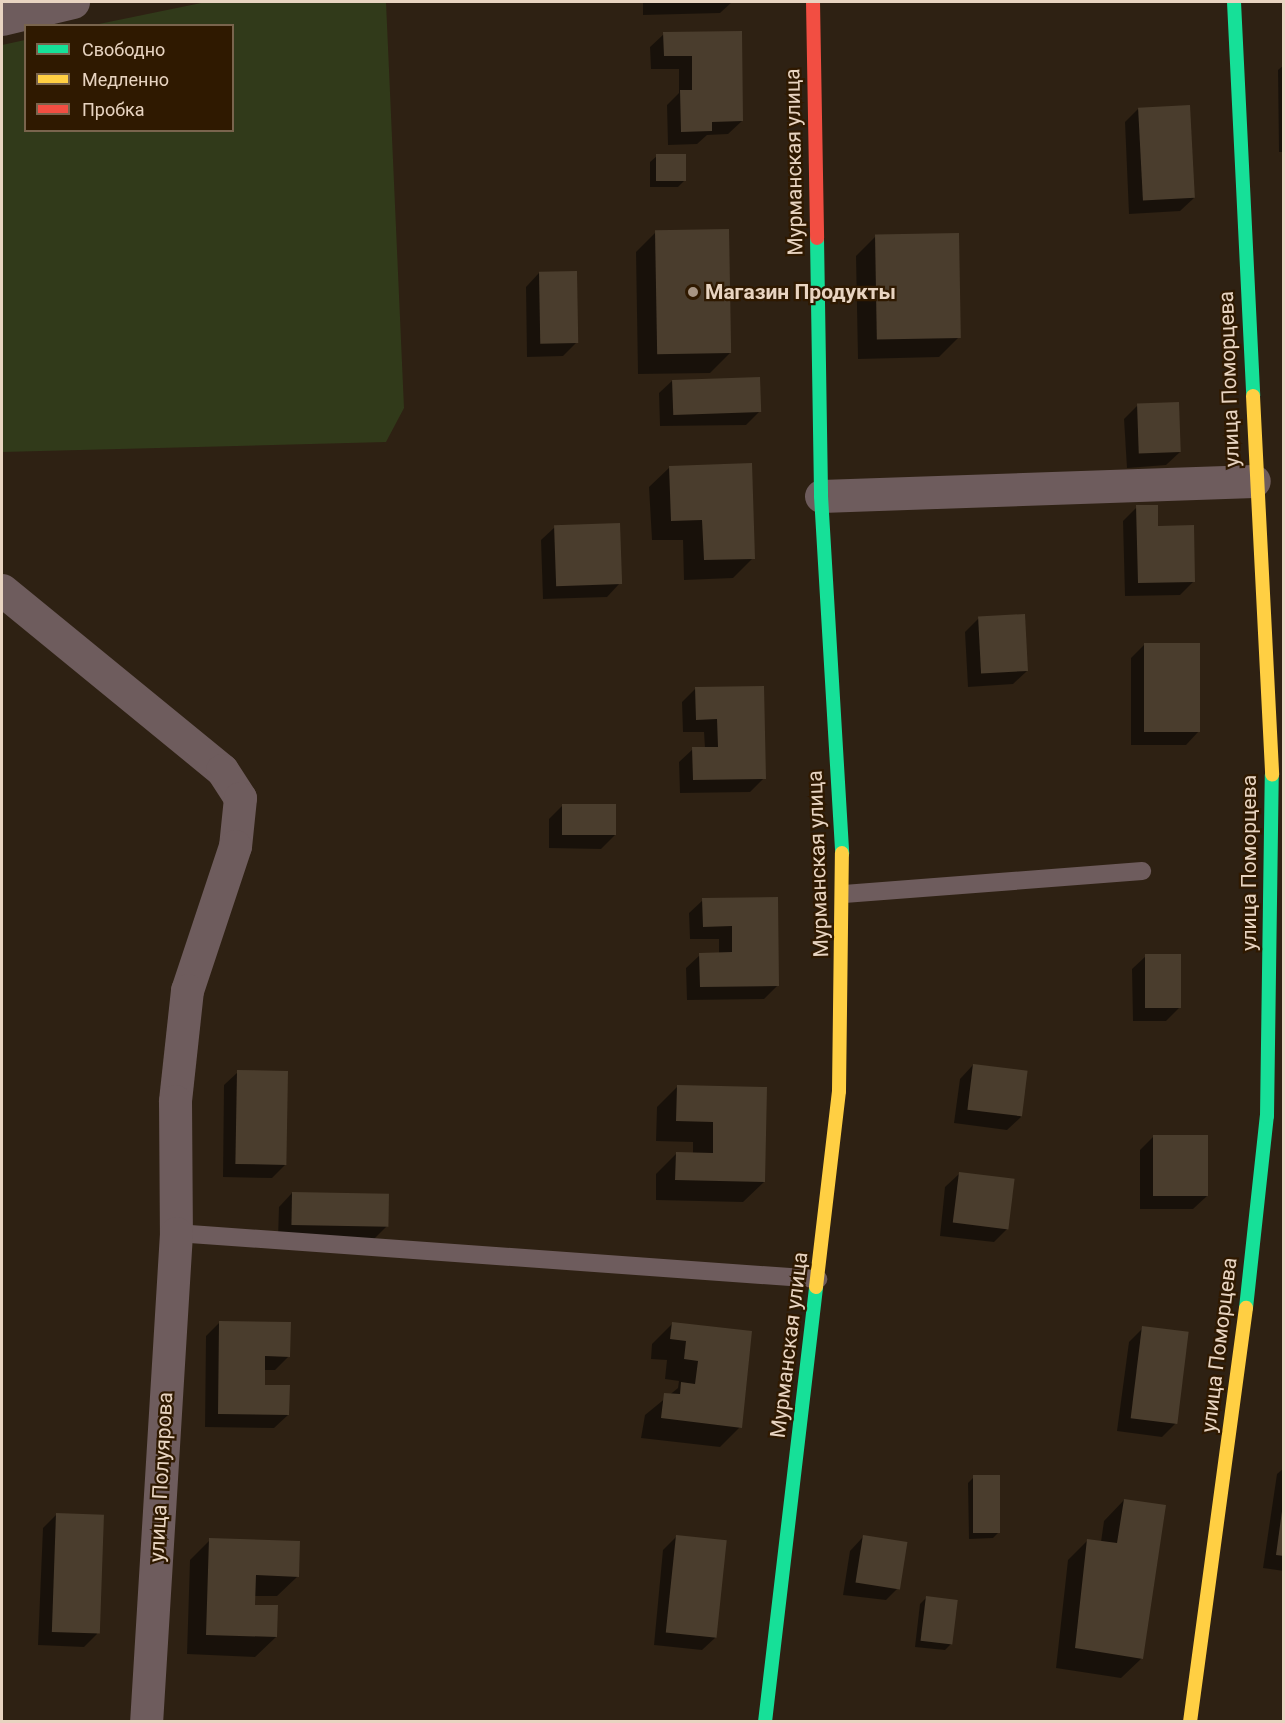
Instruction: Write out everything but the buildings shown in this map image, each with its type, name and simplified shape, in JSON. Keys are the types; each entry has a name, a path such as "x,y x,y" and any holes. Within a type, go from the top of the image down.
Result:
{"street":[{"path":"2,19 73,2"},
{"name":"Мурманская улица","path":"765,1722 839,1091 844,894 821,496 813,2"},
{"name":"улица Поморцева","path":"1190,1722 1241,1356 1267,1116 1273,801 1254,481 1234,2"},
{"path":"821,496 1254,481"},
{"name":"улица Полуярова","path":"2,590 222,770 240,798 235,846 187,990 175,1101 176,1233 146,1722"}],"lane":[{"path":"844,894 1142,871"},
{"path":"176,1233 818,1279"}],"green space":[{"path":"206,2 386,2 404,408 386,442 2,452 2,45 24,40 24,132 234,132 234,24 99,24"}],"traffic: fast":[{"path":"1234,2 1253,396"},
{"path":"817,238 821,496 842,853"},
{"path":"1246,1308 1267,1116 1272,775"},
{"path":"765,1722 816,1287"}],"traffic: slow":[{"path":"1253,396 1272,775"},
{"path":"816,1287 839,1091 842,853"},
{"path":"1190,1722 1246,1308"}],"traffic: jam":[{"path":"813,2 817,238"}],"place":[{"name":"Магазин Продукты","path":"693,292"}]}
